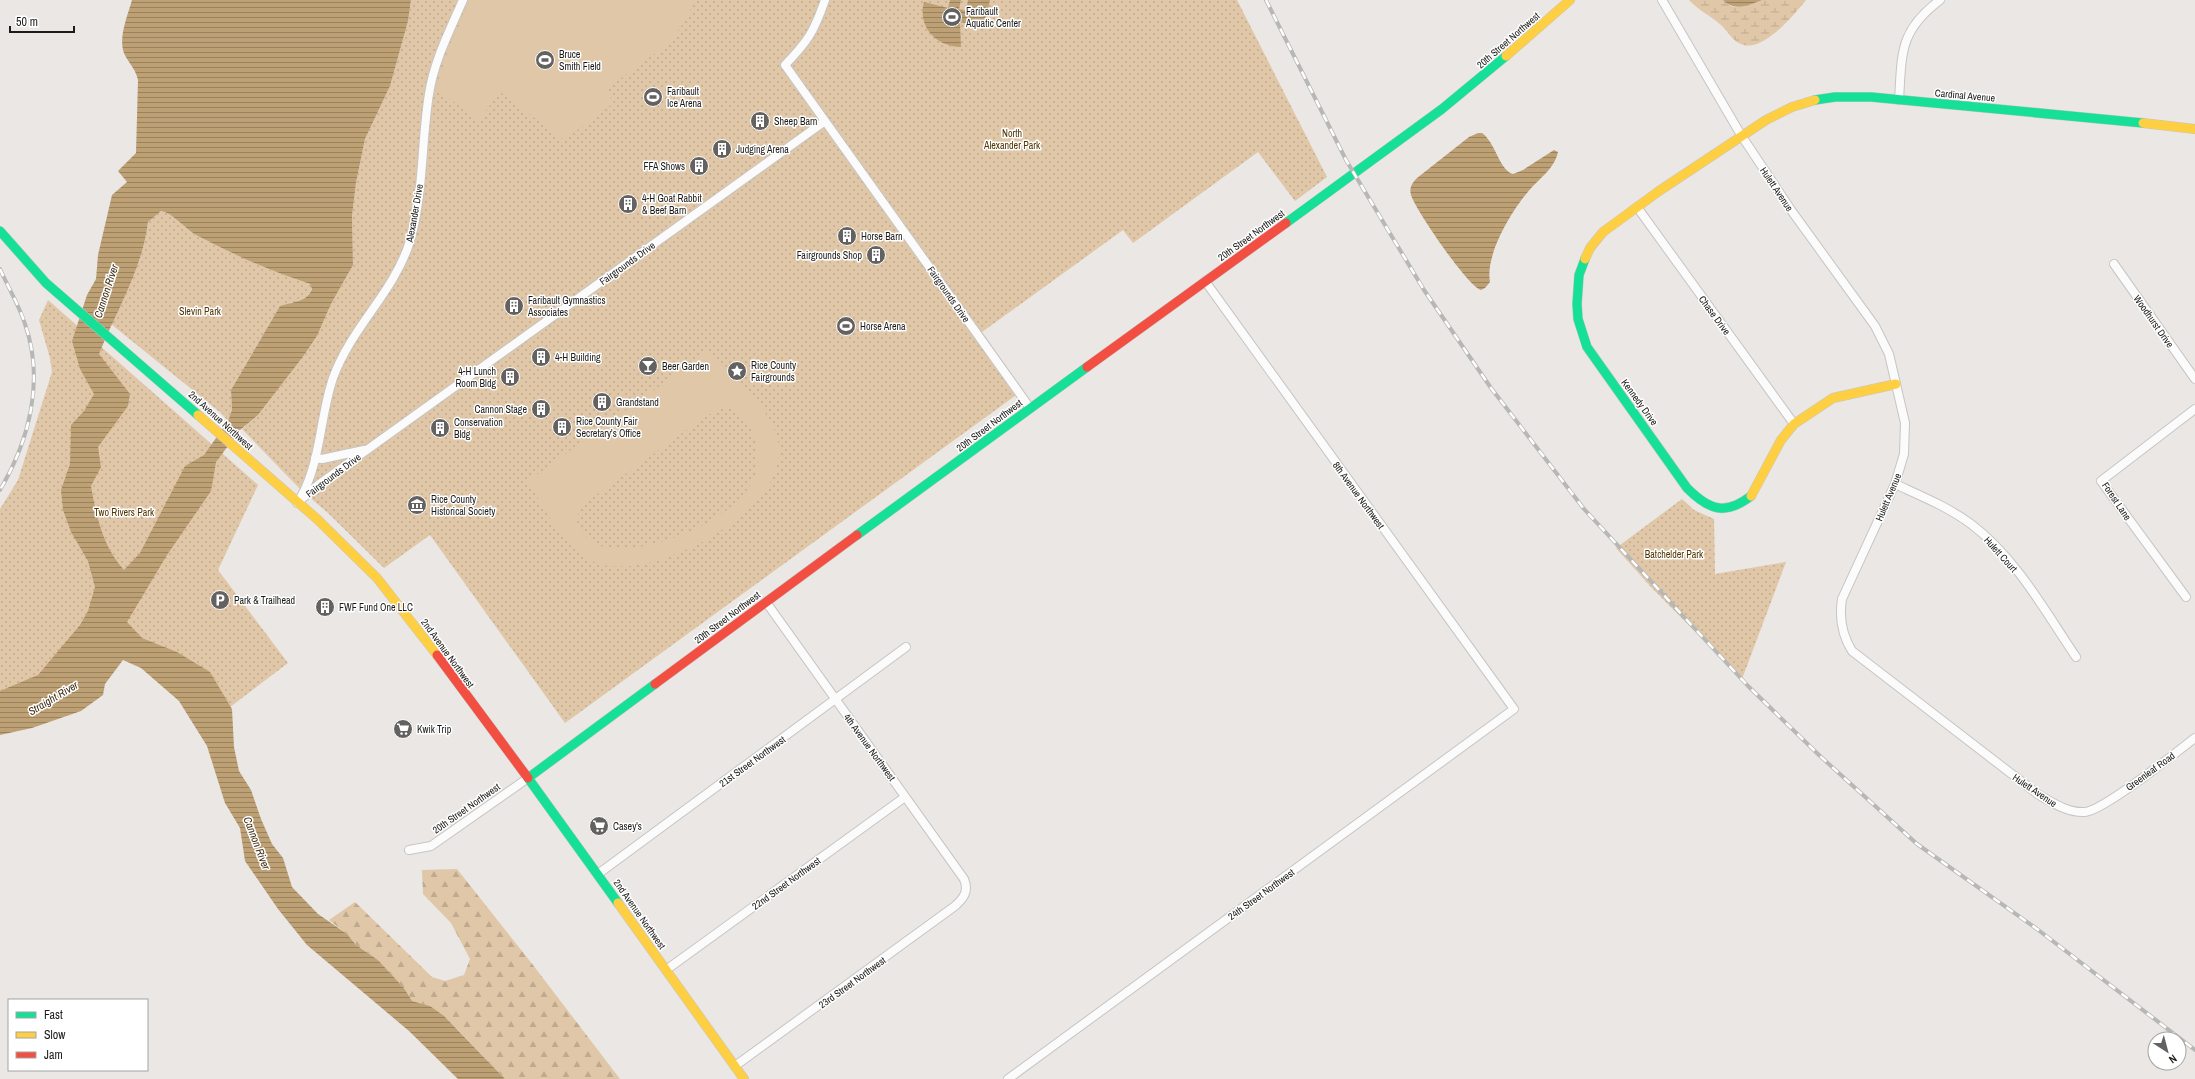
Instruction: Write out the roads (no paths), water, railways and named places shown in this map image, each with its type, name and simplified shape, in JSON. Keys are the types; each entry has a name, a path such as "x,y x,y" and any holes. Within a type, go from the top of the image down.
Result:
{"main road":[{"name":"20th Street Northwest","path":"528,778 1030,408 1453,101 1570,0"},
{"name":"Cardinal Avenue","path":"1741,135 1784,109 1804,102 1840,97 1899,100 2195,129"},
{"name":"Kennedy Drive","path":"1741,135 1611,225 1598,238 1588,252 1581,269 1578,285 1577,317 1579,328 1587,347 1687,488 1700,502 1717,509 1733,507 1743,503 1758,486 1781,440 1794,424 1833,398 1896,384"},
{"name":"2nd Avenue Northwest","path":"0,232 29,266 339,540 388,590 598,874 744,1079"}],"street":[{"name":"Alexander Drive","path":"297,503 309,481 334,375 364,320 398,272 408,248 416,213 431,80 463,0"},
{"name":"Fairgrounds Drive","path":"825,0 818,21 809,39 785,65 1030,408"},
{"name":"Hulett Avenue","path":"1662,0 1741,135 1791,210 1875,326 1889,354 1906,437 1904,454 1895,484 1842,599 1840,610 1842,626 1850,648 1862,660 2054,804 2066,809 2085,812 2105,804"},
{"path":"1899,100 1902,54 1909,33 1920,16 1940,0"},
{"name":"Fairgrounds Drive","path":"297,503 318,485 825,121"},
{"name":"Chase Drive","path":"1637,207 1794,424"},
{"name":"Woodhurst Drive","path":"2114,264 2195,379"},
{"name":"8th Avenue Northwest","path":"1205,281 1514,709"},
{"name":"Forest Lane","path":"2186,597 2101,481 2195,409"},
{"name":"Fairgrounds Drive","path":"315,458 322,459 370,448"},
{"name":"Hulett Court","path":"1895,484 1946,508 1987,537 2022,577 2076,657"},
{"name":"4th Avenue Northwest","path":"766,602 964,879 967,886 965,894"},
{"name":"21st Street Northwest","path":"598,874 906,647"},
{"name":"24th Street Northwest","path":"1008,1079 1514,709"},
{"name":"Greenleaf Road","path":"2105,804 2195,738"},
{"name":"20th Street Northwest","path":"409,850 431,846 528,778"},
{"name":"22nd Street Northwest","path":"666,970 905,797"},
{"name":"23rd Street Northwest","path":"735,1066 949,911 965,894"}],"water":[{"path":"132,0 411,0 408,21 390,86 365,139 356,183 352,216 353,265 331,304 317,336 302,358 258,415 240,430 216,462 211,491 167,555 127,622 142,638 177,652 210,672 232,709 234,747 239,771 251,790 272,844 283,858 292,887 318,914 347,934 356,945 378,960 404,988 412,1001 430,1006 444,1016 505,1079 458,1079 409,1031 307,945 278,909 245,861 240,828 225,803 207,746 179,701 141,668 123,660 105,684 103,695 81,711 32,728 0,735 0,691 38,675 80,625 88,611 95,587 88,561 71,532 63,510 61,490 70,464 71,425 84,411 94,394 80,369 72,341 87,295 96,279 98,255 112,195 127,182 118,171 136,153 138,80 122,47 124,26","holes":["161,211 165,212 196,235 252,262 280,274 310,284 312,289 307,297 280,306 231,390 232,410 228,421 204,455 185,466 140,553 124,570 111,551 102,531 95,509 91,486 101,467 98,447 128,406 130,394 99,354 135,273 141,256 148,222"]},
{"path":"950,0 961,0 959,9 966,11 968,0 990,0 984,27 960,22 961,47 952,46 937,39 931,34 923,20 924,2 948,8"},
{"path":"1723,0 1762,0 1737,7 1727,4"},
{"path":"1482,133 1487,137 1504,167 1508,172 1513,174 1523,170 1554,150 1558,152 1553,164 1520,202 1500,235 1491,260 1489,272 1490,282 1481,290 1474,286 1465,276 1443,247 1415,203 1410,190 1412,184 1417,178 1469,137"}],"railway":[{"path":"1266,0 1346,160 1424,290 1491,388 1584,509 1748,686 1820,756 1917,844 2037,929 2195,1050"},
{"path":"0,269 23,317 31,345 34,367 34,389 26,431 19,451 0,490"}],"place":[{"name":"Faribault Aquatic Center","path":"952,17"},
{"name":"Bruce Smith Field","path":"545,60"},
{"name":"Faribault Ice Arena","path":"653,97"},
{"name":"Sheep Barn","path":"760,121"},
{"name":"Judging Arena","path":"722,149"},
{"name":"FFA Shows","path":"699,166"},
{"name":"4-H Goat Rabbit & Beef Barn","path":"628,204"},
{"name":"Horse Barn","path":"847,236"},
{"name":"Fairgrounds Shop","path":"876,255"},
{"name":"Faribault Gymnastics Associates","path":"514,306"},
{"name":"Horse Arena","path":"846,326"},
{"name":"4-H Building","path":"541,357"},
{"name":"Beer Garden","path":"648,366"},
{"name":"Rice County Fairgrounds","path":"737,371"},
{"name":"4-H Lunch Room Bldg","path":"510,377"},
{"name":"Grandstand","path":"602,402"},
{"name":"Cannon Stage","path":"541,409"},
{"name":"Rice County Fair Secretary's Office","path":"562,427"},
{"name":"Conservation Bldg","path":"440,428"},
{"name":"Rice County Historical Society","path":"417,505"},
{"name":"Park & Trailhead","path":"220,600"},
{"name":"FWF Fund One LLC","path":"325,607"},
{"name":"Kwik Trip","path":"403,729"},
{"name":"Casey's","path":"599,826"}],"park label":[{"name":"North Alexander Park","path":"1012,138"},
{"name":"Slevin Park","path":"200,311"},
{"name":"Two Rivers Park","path":"124,512"},
{"name":"Batchelder Park","path":"1674,554"}],"water label":[{"name":"Cannon River","path":"106,291"},
{"name":"Straight River","path":"53,698"},
{"name":"Cannon River","path":"257,843"}]}
